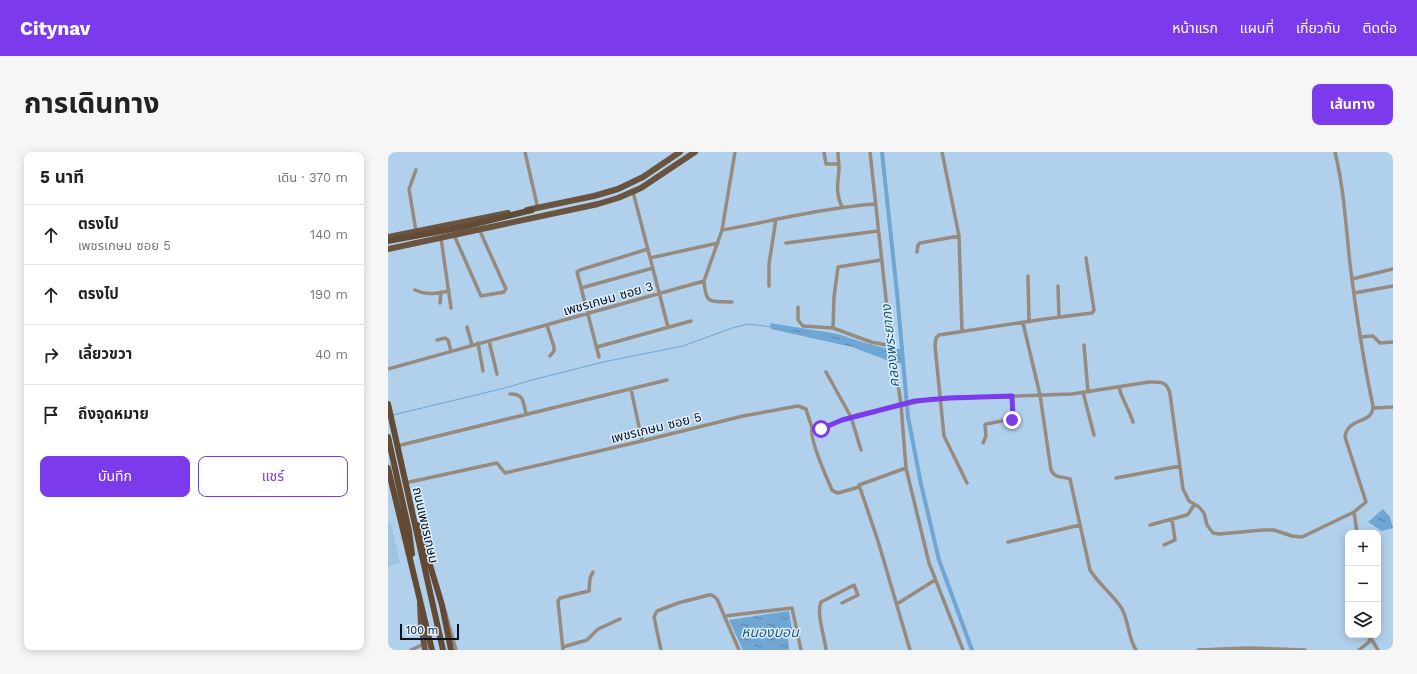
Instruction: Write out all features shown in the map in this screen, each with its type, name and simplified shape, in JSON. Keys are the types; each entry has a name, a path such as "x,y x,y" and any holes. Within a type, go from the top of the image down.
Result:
{"highway":[{"path":"388,241 464,227 535,209"},
{"name":"ถนนเพชรเกษม","path":"388,404 443,650"},
{"path":"388,437 409,531 416,583"},
{"name":"ถนนเพชรเกษม","path":"388,472 432,650"},
{"path":"407,491 442,605 450,647"},
{"path":"427,628 429,650"}],"main road":[{"path":"388,237 535,209 594,196 618,189 643,177 680,152"},
{"path":"388,249 598,204 633,192 658,178 695,152"},
{"path":"420,601 425,647"}],"street":[{"path":"525,152 535,209"},
{"path":"732,302 711,301 708,299 705,293 704,281 722,230 735,152"},
{"path":"824,152 826,164 839,164"},
{"path":"838,152 839,164 837,188 842,207"},
{"path":"870,152 881,260 892,346 902,405 906,468 926,551 935,580 962,650"},
{"path":"942,152 959,236 962,331"},
{"path":"906,468 859,485 859,487 838,493 835,492 832,490 816,448 811,432 812,428 817,430 821,429 851,417 915,401 1085,392 1160,382 1165,383 1168,387 1183,489 1188,501 1199,507 1204,513 1210,530 1213,533 1219,534 1274,530 1292,536 1302,537 1354,512 1366,502 1345,437 1346,430 1351,425 1368,417 1373,408 1360,337 1344,202 1335,152"},
{"path":"416,170 409,190 416,231"},
{"path":"633,192 668,327"},
{"path":"722,230 842,207 875,204"},
{"path":"768,286 769,264 776,219"},
{"path":"454,235 481,296 504,292 506,289 479,229"},
{"path":"786,243 878,231"},
{"path":"917,252 918,245 920,243 959,236"},
{"path":"441,238 450,308"},
{"path":"650,258 718,243"},
{"path":"599,357 577,274 578,271 648,249"},
{"path":"967,483 944,436 935,346 936,338 939,335 962,331 1094,312 1086,258"},
{"path":"832,328 838,267 881,260"},
{"path":"581,288 653,268"},
{"path":"1352,279 1393,269"},
{"path":"1028,276 1029,322"},
{"name":"เพชรเกษม ซอย 3","path":"388,369 704,281"},
{"path":"1058,286 1059,317"},
{"path":"1354,293 1393,286"},
{"path":"415,290 423,294 449,291"},
{"path":"440,303 441,292"},
{"path":"798,307 798,320 803,326 832,328 872,342 892,346"},
{"path":"597,347 691,321"},
{"path":"1023,323 1040,395 1051,470 1057,477 1070,479 1090,570 1114,597 1122,609 1127,619 1133,645 1136,650"},
{"path":"547,325 554,347 554,351 550,356"},
{"path":"467,327 472,345"},
{"path":"1360,337 1373,336 1380,343 1393,342"},
{"path":"437,340 445,338 448,340 452,351"},
{"path":"488,340 497,374"},
{"path":"478,344 483,371"},
{"path":"1084,345 1085,392 1094,435"},
{"path":"826,372 851,417 861,450"},
{"path":"397,446 667,380"},
{"path":"1120,387 1122,397 1133,422"},
{"path":"631,390 642,441"},
{"path":"510,394 518,394 521,396 526,414"},
{"path":"983,443 986,436 986,424 1012,419 1012,396"},
{"name":"เพชรเกษม ซอย 5","path":"405,483 497,463 505,473 736,417 798,406 804,407 808,411 812,428"},
{"path":"1373,408 1393,407"},
{"path":"1116,478 1180,466"},
{"path":"859,487 897,604 910,650"},
{"path":"1150,524 1189,513 1194,504"},
{"path":"1354,512 1357,530"},
{"path":"1164,545 1175,540 1172,519"},
{"path":"1008,542 1080,525"},
{"path":"593,572 590,578 590,588 587,592 560,598 558,601 563,649 587,640 598,629 620,619"},
{"path":"897,604 935,580"},
{"path":"826,650 819,605 831,596 854,585 858,595 842,603"},
{"path":"661,650 654,616 655,613 660,609 685,601 712,595 717,599 739,650"},
{"path":"442,605 448,616 456,650"},
{"path":"725,616 792,608 801,650"},
{"path":"1359,650 1369,642 1370,638"},
{"path":"1371,638 1378,650"},
{"path":"411,650 425,647"},
{"path":"1198,650 1305,650"}],"shaded area":[{"path":"391,523 400,563 388,566 388,524"}],"water":[{"path":"770,323 838,334 888,349 902,349 904,364 889,361 852,347 771,329"},
{"path":"1383,509 1390,517 1393,528 1382,531 1368,522"},
{"name":"หนองบอน","path":"789,611 793,635 788,638 789,650 743,650 729,620"}],"waterway":[{"name":"คลองพระยากง","path":"882,152 908,417 921,484 939,560 972,650"},
{"path":"393,415 501,389 603,362 683,346 732,328 748,324 772,327"}],"route":[{"path":"821,429 858,415 915,401 949,398 1012,396 1012,420"}]}
